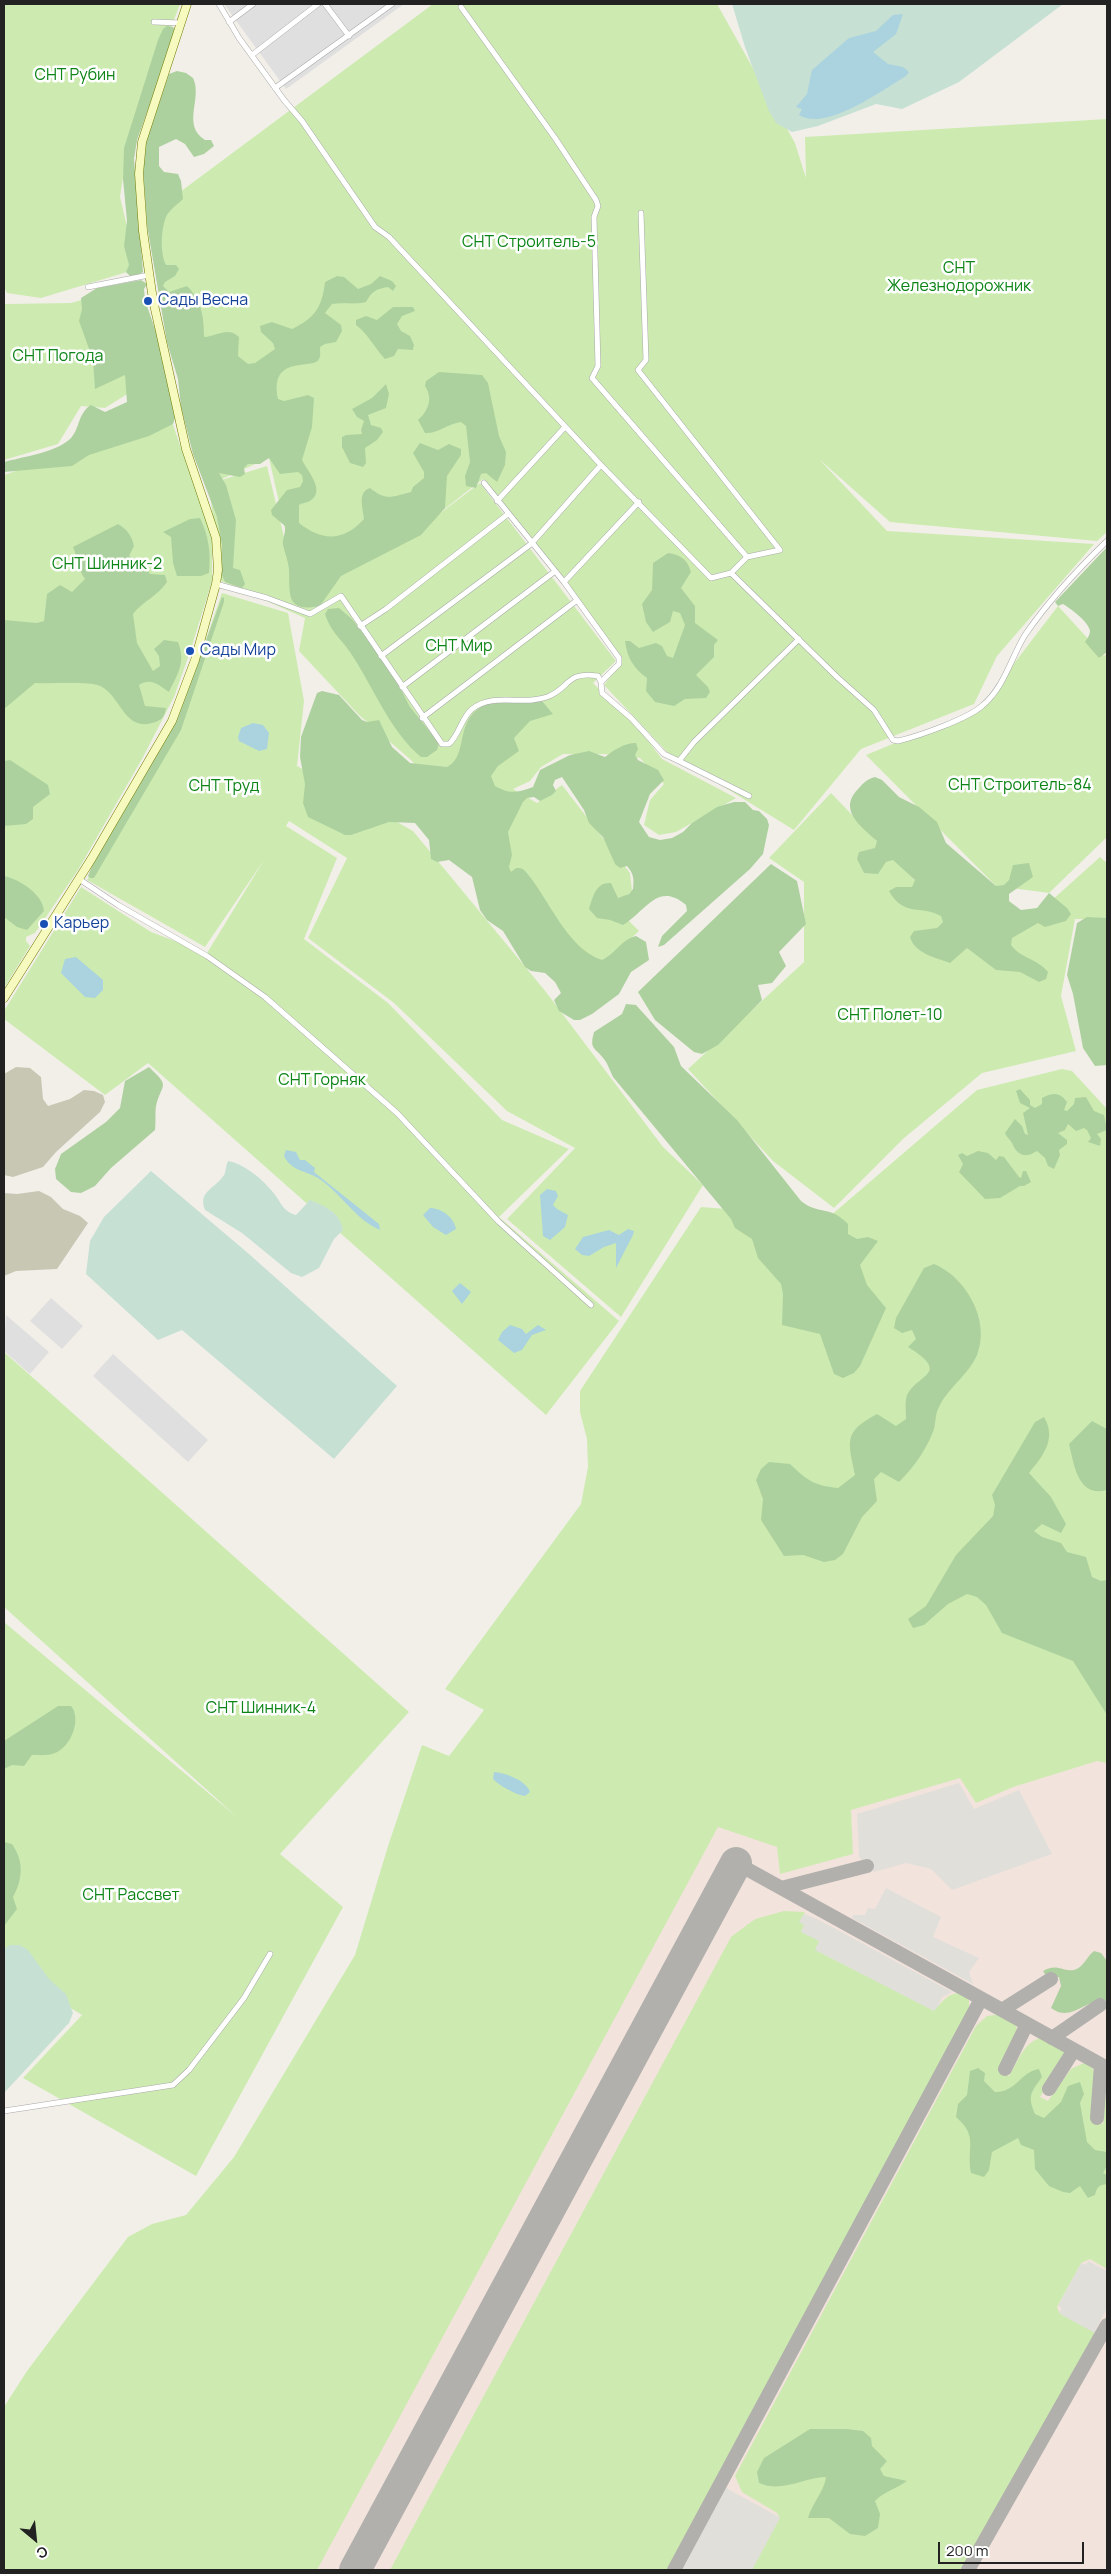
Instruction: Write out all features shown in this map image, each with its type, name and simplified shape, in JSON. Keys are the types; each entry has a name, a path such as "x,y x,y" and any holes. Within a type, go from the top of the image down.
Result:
{"street":[{"path":"4,998 79,879 172,721 195,660 216,584 218,570 216,538 186,450 149,275 143,231 140,155 146,129 187,4"},
{"path":"219,4 229,22 275,88 302,122 375,228 388,237 565,427 711,578 731,572 747,557 780,550 638,370 646,360 641,213"},
{"path":"229,22 253,4"},
{"path":"252,55 318,4"},
{"path":"325,4 349,36"},
{"path":"275,88 392,4"},
{"path":"461,7 555,138 596,200 598,206 594,217 598,366 592,378 747,557"},
{"path":"154,22 181,24"},
{"path":"88,287 149,275"},
{"path":"497,501 565,427"},
{"path":"381,656 531,544 601,464"},
{"path":"484,483 531,544 564,582 619,658 619,664 601,682"},
{"path":"564,582 638,502"},
{"path":"360,626 386,609 508,514"},
{"path":"731,572 836,677 874,710 893,740 907,739 963,716 980,708 988,701 1015,657 1024,637 1050,600 1107,541"},
{"path":"402,687 554,572"},
{"path":"216,584 267,598 310,614 341,596 422,718 442,744 449,744 455,738 470,710 482,704 502,698 510,701 547,697 574,676 586,674 598,676 601,682 602,693 631,718 664,754 749,796"},
{"path":"422,718 576,601"},
{"path":"679,761 694,742 799,639"},
{"path":"79,879 118,905 207,956 265,997 397,1113 505,1227 591,1305"},
{"path":"4,2111 166,2088 173,2085 189,2070 244,1998 270,1954"}],"shaded area":[{"path":"224,4 404,4 286,89"},
{"path":"732,4 1063,4 959,82 902,109 876,104 818,126 792,132 776,123 769,111 745,47"},
{"path":"16,1067 30,1068 41,1077 43,1099 48,1106 70,1099 84,1090 94,1091 103,1095 105,1102 100,1112 56,1152 43,1167 13,1177 4,1175 4,1074"},
{"path":"228,1161 246,1168 257,1176 267,1185 284,1208 291,1213 296,1215 310,1200 326,1207 335,1214 343,1230 334,1239 319,1268 302,1277 291,1273 242,1233 205,1210 203,1203 206,1193 222,1178"},
{"path":"151,1171 249,1254 397,1386 334,1459 182,1330 158,1340 86,1274 90,1241 104,1217"},
{"path":"39,1191 51,1197 63,1209 80,1216 88,1223 57,1269 16,1271 4,1276 4,1193 17,1194"},
{"path":"51,1298 83,1326 62,1349 30,1321"},
{"path":"6,1315 49,1352 30,1374 4,1351"},
{"path":"113,1354 208,1440 188,1462 93,1376"},
{"path":"1107,1627 1107,2570 139,2570 481,1912"},
{"path":"959,1783 974,1809 1019,1790 1052,1854 952,1890 931,1869 906,1863 874,1872 859,1857 857,1814"},
{"path":"886,1888 941,1917 933,1937 979,1958 969,1972 973,1984 852,1918 853,1915 865,1915 868,1908 875,1909"},
{"path":"803,1913 952,1992 942,1997 935,2013 814,1950 800,1933 798,1923"},
{"path":"10,1945 20,1945 28,1950 49,1979 66,1994 73,2013 69,2023 4,2093 4,1949"},
{"path":"1088,2261 1107,2271 1107,2308 1094,2333 1058,2314 1062,2308 1058,2306 1081,2263 1086,2265"},
{"path":"726,2488 781,2518 753,2570 681,2570"}],"green space":[{"name":"СНТ Рубин","path":"4,4 180,4 129,138 120,197 137,269 41,298 7,293 4,287"},
{"name":"СНТ Строитель-5","path":"433,4 717,4 795,143 806,178 805,137 1107,119 1107,532 1097,541 890,522 819,459 887,531 1094,544 997,656 974,704 861,749 794,830 667,752 604,685 622,661 570,586 483,479 401,543 480,483 616,661 593,683 643,734 662,759 736,798 676,832 659,835 644,825 650,800 664,784 640,758 603,754 563,754 541,767 530,781 513,789 537,803 562,785 630,873 632,891 614,906 639,931 595,972 411,760 359,715 299,651 305,618 221,581 209,485 168,325 149,215","holes":["269,458 298,586 296,587 267,466 215,482"]},
{"path":"167,26 173,27 176,32 137,140 134,159 143,272 137,276 130,276 126,272 129,265 124,246 127,221 123,179 124,148 158,40 163,29"},
{"path":"177,71 186,73 193,78 196,94 194,127 198,134 205,140 211,140 214,146 204,154 194,157 185,144 176,139 159,147 159,166 164,172 178,174 181,181 183,199 169,212 164,222 162,241 164,260 166,265 176,265 179,269 175,276 165,282 163,286 169,292 187,286 192,292 201,310 204,337 227,332 235,334 239,337 238,356 248,364 255,363 275,349 273,343 261,332 260,326 272,322 292,329 306,321 312,316 319,305 325,282 337,276 344,277 358,289 371,284 380,276 392,281 396,286 393,291 388,287 377,290 370,295 366,302 332,304 325,313 341,325 342,331 336,342 320,347 320,358 315,362 293,366 286,369 280,375 277,385 278,399 284,401 308,395 314,398 312,427 302,460 314,481 316,492 310,501 299,505 299,523 325,536 341,535 349,532 364,519 362,497 366,490 370,488 380,495 394,496 411,492 413,487 424,478 424,472 413,453 420,443 438,450 449,444 461,449 461,455 447,476 445,508 421,535 341,576 320,606 301,607 295,604 292,599 290,594 289,566 283,545 285,526 272,515 271,510 287,490 300,487 303,481 302,475 298,472 280,474 269,458 260,464 248,464 244,468 245,474 240,477 219,473 226,485 236,520 233,568 240,570 245,584 242,588 225,582 222,575 222,545 217,517 193,454 181,407 178,379 167,342 147,225 142,154 169,74"},
{"path":"141,280 147,284 144,289 145,300 156,332 176,415 173,424 149,436 89,455 72,466 4,472 4,462 30,456 65,443 74,434 81,416 91,405 105,412 127,402 125,375 95,389 93,360 79,321 82,309 81,298 97,288"},
{"name":"СНТ Погода","path":"138,284 159,374 105,408 81,406 58,444 4,460 4,304 71,303"},
{"path":"393,307 413,307 415,311 402,316 397,324 401,331 410,336 414,345 413,350 398,349 394,356 385,359 364,332 356,325 356,320 366,316 377,320"},
{"path":"439,372 482,375 488,383 499,436 506,452 505,465 497,482 486,473 481,474 476,488 466,486 465,476 470,462 466,426 461,422 434,432 425,433 418,420 429,404 429,395 425,386 426,381"},
{"path":"386,384 389,394 386,408 368,415 371,425 381,428 383,432 377,440 365,448 366,463 363,467 350,463 342,447 342,437 362,434 361,430 364,421 357,417 352,409 372,398"},
{"name":"СНТ Шинник-2","path":"171,419 212,538 212,581 174,697 142,759 78,870 35,933 26,937 26,941 30,946 4,988 4,475"},
{"path":"200,518 209,545 209,573 201,576 177,576 173,563 171,537 163,532 190,519"},
{"path":"118,524 124,528 133,542 134,546 129,556 142,562 150,574 165,575 167,582 133,614 137,643 153,671 160,666 159,656 154,649 164,640 178,642 181,656 180,668 169,692 151,682 139,685 145,706 166,708 164,716 152,723 142,724 133,721 102,687 86,683 35,683 4,709 4,620 37,623 44,621 47,594 60,585 72,592 85,579 73,547"},
{"path":"1107,547 1107,652 1099,658 1085,642 1089,635 1089,627 1066,606 1063,604 1058,606 1055,602"},
{"path":"668,553 680,556 688,564 691,572 681,588 695,606 695,623 718,640 714,645 714,657 696,675 708,687 710,692 706,698 685,699 674,706 655,702 646,691 647,678 632,662 627,652 625,641 630,641 639,648 656,643 662,646 667,656 673,658 685,625 680,613 673,611 670,622 653,632 646,622 642,604 652,590 653,563"},
{"path":"222,593 288,613 304,701 297,766 413,831 546,992 663,1147 703,1185 621,1317 507,1219 575,1148 507,1111 394,1003 308,938 347,858 289,821 286,826 337,858 304,939 388,1003 502,1120 569,1149 499,1217 619,1321 546,1415 148,1063 105,1095 4,1019 4,1011 81,887 151,932 207,953 264,860 205,947 87,880 177,723"},
{"path":"222,597 224,602 181,730 94,878 90,878 88,876 96,856 179,714"},
{"name":"СНТ Строитель-84","path":"1058,606 1104,656 1107,653 1107,837 1049,893 996,886 866,755 980,708"},
{"path":"339,608 352,619 391,670 410,707 439,743 437,750 427,757 421,757 400,734 350,652 330,626 325,614 328,609"},
{"path":"322,691 339,695 362,720 367,722 379,720 392,747 410,763 447,767 454,762 458,755 468,720 474,712 489,704 542,701 553,714 530,721 514,738 519,751 498,766 491,776 495,786 509,791 527,789 533,787 540,770 570,755 589,751 605,757 616,749 636,743 638,749 635,755 638,760 658,770 664,780 650,794 639,822 649,837 660,840 672,838 717,807 734,802 745,802 767,819 769,825 763,854 750,869 664,945 658,947 662,936 687,911 686,905 676,898 660,897 623,925 597,918 589,909 596,891 602,885 611,883 618,898 629,894 633,889 631,872 627,866 620,868 615,864 603,837 589,823 584,810 562,777 555,780 553,785 556,791 552,795 540,801 534,797 527,798 523,802 508,832 512,855 509,867 511,872 516,868 521,868 525,871 568,934 590,954 602,960 631,938 636,936 646,942 649,960 631,972 619,994 592,1014 580,1020 574,1020 559,1011 554,1000 561,993 555,982 545,973 531,971 525,967 503,931 487,920 480,910 472,877 449,860 437,862 431,859 429,840 415,823 389,822 351,835 345,835 308,817 303,803 305,784 300,757 301,737 317,693"},
{"path":"10,760 48,785 50,794 33,807 33,819 26,824 4,826 4,761"},
{"path":"875,777 882,780 899,797 919,807 937,822 946,843 996,886 1004,885 1009,880 1013,865 1029,863 1033,877 1009,894 1009,901 1021,910 1037,908 1049,893 1067,908 1071,914 1066,921 1045,927 1038,923 1012,938 1011,945 1015,949 1048,972 1046,979 1039,982 1020,972 996,970 967,948 950,963 926,954 912,943 910,937 914,931 937,928 943,922 941,916 906,907 894,899 889,891 896,887 912,887 915,880 893,860 886,862 878,874 864,873 857,859 859,852 875,848 877,841 853,817 850,803 864,782"},
{"name":"СНТ Полет-10","path":"831,793 913,878 966,948 1012,936 1100,857 1107,863 1107,920 1075,919 1061,996 1076,1051 982,1073 903,1139 834,1208 773,1161 688,1069 804,962 804,882 769,858"},
{"path":"771,864 797,881 806,924 779,952 786,966 772,983 758,985 762,1000 718,1045 702,1054 694,1052 655,1020 638,992"},
{"path":"4,876 16,880 29,888 43,905 44,911 27,930 17,927 4,917"},
{"path":"1087,917 1107,918 1107,1065 1095,1066 1083,1048 1073,994 1067,975 1077,923"},
{"path":"626,1004 636,1005 674,1047 681,1066 737,1120 801,1201 813,1208 830,1212 842,1218 848,1224 848,1234 857,1239 868,1237 878,1241 860,1265 867,1285 886,1308 860,1366 854,1373 843,1378 834,1374 820,1334 782,1325 783,1294 781,1284 758,1258 752,1239 735,1228 731,1219 613,1077 605,1061 594,1048 592,1042 594,1032 622,1014"},
{"path":"149,1067 163,1085 156,1106 155,1130 111,1168 95,1186 81,1193 71,1192 56,1179 55,1169 61,1154 106,1122 120,1108 125,1081"},
{"path":"1062,1069 1072,1071 1107,1109 1107,1763 1097,1761 1013,1787 976,1803 960,1778 851,1810 853,1854 780,1874 777,1847 718,1827 317,2570 4,2570 4,2407 27,2371 128,2237 152,2224 186,2215 234,2157 355,1955 389,1843 422,1745 449,1756 484,1710 445,1689 581,1504 588,1467 587,1439 580,1412 580,1391 701,1207 829,1217 977,1090"},
{"path":"1020,1089 1030,1100 1030,1105 1035,1108 1042,1104 1042,1098 1056,1094 1067,1102 1064,1110 1067,1111 1074,1104 1075,1098 1086,1097 1094,1111 1104,1115 1107,1130 1097,1134 1101,1139 1100,1146 1088,1142 1091,1138 1087,1130 1084,1128 1076,1131 1068,1124 1065,1130 1058,1133 1067,1140 1067,1144 1059,1150 1060,1155 1054,1169 1048,1166 1045,1158 1037,1151 1029,1155 1019,1153 1005,1133 1015,1119 1022,1126 1025,1134 1028,1135 1023,1113 1030,1108 1020,1103 1016,1091"},
{"path":"978,1151 988,1153 996,1160 999,1156 1004,1157 1019,1177 1021,1178 1023,1171 1026,1171 1031,1182 1000,1198 985,1199 959,1172 963,1164 958,1155 962,1153 967,1156"},
{"path":"934,1264 946,1270 956,1279 973,1302 981,1328 977,1355 943,1400 937,1412 934,1429 924,1451 910,1470 899,1482 881,1472 874,1479 877,1501 862,1517 843,1554 835,1560 824,1562 803,1555 784,1556 761,1520 763,1499 756,1480 761,1469 769,1462 790,1464 811,1481 838,1488 855,1475 850,1446 853,1432 858,1426 877,1414 896,1426 906,1419 906,1399 915,1384 930,1370 922,1357 908,1347 916,1339 912,1330 902,1333 894,1328 896,1318 924,1268"},
{"path":"4,1352 409,1712 280,1854 343,1907 196,2176 23,2078 82,2015 4,1968 4,1622 237,1817 4,1607"},
{"path":"1044,1417 1048,1425 1049,1440 1043,1454 1029,1473 1051,1497 1066,1524 1061,1533 1042,1524 1034,1531 1042,1537 1061,1543 1067,1552 1086,1557 1092,1577 1101,1581 1107,1580 1107,1715 1073,1661 1002,1633 986,1605 977,1597 967,1594 948,1604 924,1625 913,1628 908,1619 926,1606 956,1555 993,1516 995,1505 992,1495 1035,1422"},
{"path":"1092,1421 1107,1429 1107,1490 1097,1491 1090,1489 1079,1478 1069,1444"},
{"path":"58,1706 71,1706 74,1712 75,1725 66,1745 53,1754 32,1755 24,1766 12,1765 4,1769 4,1741"},
{"path":"4,1842 12,1844 16,1850 21,1870 19,1884 13,1897 17,1909 4,1926"},
{"path":"784,1911 805,1912 799,1922 804,1925 801,1932 819,1941 815,1950 934,2011 950,1995 959,1993 969,2000 969,2011 668,2570 390,2570 731,1937 755,1919"},
{"path":"1094,1951 1101,1953 1107,1961 1107,2001 1092,2003 1066,2013 1051,2008 1061,1986 1059,1977 1046,1976 1043,1971 1052,1968 1077,1969"},
{"path":"1000,2015 1017,2025 1014,2043 1000,2071 1009,2076 1022,2052 1036,2039 1043,2037 1065,2050 1063,2063 1040,2097 1048,2101 1071,2069 1086,2062 1091,2066 1096,2081 1093,2123 1103,2124 1107,2081 1107,2269 1090,2259 1081,2263 1057,2307 1060,2314 1095,2333 962,2570 752,2570 780,2518 777,2513 742,2492 735,2476 976,2026 987,2016"},
{"path":"978,2068 985,2073 984,2081 995,2092 1014,2086 1027,2074 1039,2069 1042,2077 1031,2094 1031,2102 1035,2114 1044,2118 1061,2102 1068,2086 1080,2082 1084,2094 1080,2103 1087,2142 1095,2150 1107,2152 1107,2166 1103,2173 1107,2175 1107,2184 1099,2187 1095,2195 1088,2198 1080,2186 1070,2193 1049,2186 1035,2169 1034,2150 1021,2145 1018,2138 992,2152 989,2170 984,2177 971,2173 970,2137 963,2124 956,2117 958,2104 967,2095 970,2071"},
{"path":"810,2429 863,2431 871,2438 872,2446 887,2461 880,2469 884,2476 907,2481 875,2501 880,2514 878,2528 865,2536 850,2534 829,2518 808,2518 823,2488 826,2477 784,2486 767,2486 759,2483 757,2472 764,2458"}],"water":[{"path":"903,14 896,34 873,52 888,64 903,67 909,72 906,76 869,99 838,114 810,119 799,115 802,109 796,107 807,94 812,70 849,38 876,31 893,15"},
{"path":"253,723 263,725 269,733 267,749 259,751 239,741 238,737 241,728"},
{"path":"76,957 103,980 103,990 95,998 85,997 61,973 65,959"},
{"path":"286,1150 296,1152 300,1160 305,1160 315,1168 314,1172 379,1224 380,1230 362,1219 332,1189 316,1177 291,1165 284,1156"},
{"path":"547,1189 556,1191 558,1196 553,1205 568,1215 565,1227 550,1240 543,1236 540,1195"},
{"path":"430,1208 434,1208 450,1217 456,1229 446,1235 433,1227 423,1215"},
{"path":"628,1229 634,1231 633,1235 616,1268 616,1243 604,1247 589,1256 582,1255 575,1249 583,1237 609,1230 619,1235"},
{"path":"460,1283 471,1292 462,1304 452,1291"},
{"path":"510,1325 522,1329 526,1334 538,1325 546,1330 532,1335 522,1350 514,1353 498,1340 502,1332"},
{"path":"494,1772 515,1778 525,1784 530,1792 525,1796 508,1790 493,1779"}],"taxiway":[{"path":"736,1863 1107,2068"},
{"path":"781,1888 867,1866"},
{"path":"1002,2010 1051,1979"},
{"path":"674,2570 981,1999"},
{"path":"1052,2038 1100,2005"},
{"path":"1005,2069 1027,2024"},
{"path":"1049,2089 1074,2050"},
{"path":"1097,2118 1101,2065"},
{"path":"968,2570 1107,2325"}],"runway":[{"path":"355,2570 736,1863"}],"place":[{"name":"Сады Весна","path":"148,301"},
{"name":"Сады Мир","path":"190,651"},
{"name":"Карьер","path":"44,924"}],"park label":[{"name":"СНТ Железнодорожник","path":"959,278"},
{"name":"СНТ Мир","path":"459,647"},
{"name":"СНТ Труд","path":"224,787"},
{"name":"СНТ Горняк","path":"322,1081"},
{"name":"СНТ Шинник-4","path":"261,1709"},
{"name":"СНТ Рассвет","path":"131,1896"}]}
